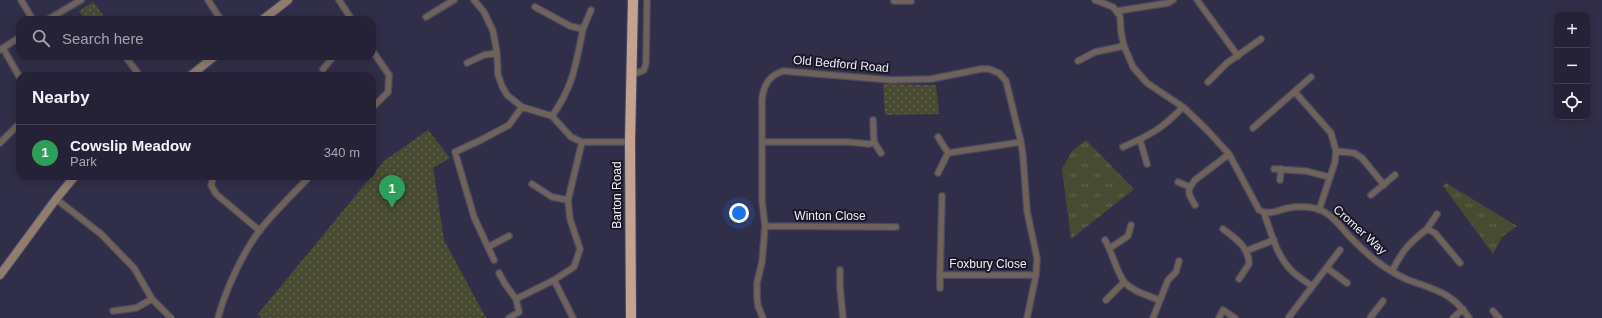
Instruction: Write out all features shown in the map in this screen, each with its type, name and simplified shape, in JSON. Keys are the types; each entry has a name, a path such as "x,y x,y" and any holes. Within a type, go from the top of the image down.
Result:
{"highway":[{"name":"Barton Road","path":"631,318 630,142 633,0"}],"street":[{"path":"21,0 31,16"},
{"path":"54,16 81,0"},
{"path":"208,0 218,16"},
{"path":"267,16 288,0"},
{"path":"339,0 349,16"},
{"path":"426,17 454,0"},
{"path":"474,0 484,12 493,30 497,53 498,75 507,94 522,106 552,116 571,137 582,142 630,142"},
{"path":"631,72 637,73 644,70 646,63 647,0"},
{"path":"894,0 911,0"},
{"path":"1095,0 1113,7 1120,16 1124,46 1133,67 1147,83 1183,107 1229,154 1259,210 1264,213 1278,251 1284,261 1291,270 1312,286"},
{"path":"1117,11 1168,3 1173,0"},
{"path":"1197,0 1238,56"},
{"path":"535,7 570,26 583,30"},
{"path":"552,116 568,91 574,76 583,30 591,10"},
{"path":"1208,82 1227,63 1261,39"},
{"path":"16,40 1,49 16,72"},
{"path":"1078,61 1094,52 1124,46"},
{"path":"467,63 484,55 497,53"},
{"path":"376,56 388,75 388,92 376,104"},
{"path":"128,60 137,72"},
{"path":"195,72 210,60"},
{"path":"322,69 330,60"},
{"name":"Old Bedford Road","path":"763,318 758,306 757,296 765,226 762,202 762,98 763,89 768,79 776,73 791,70 891,80 931,79 981,69 989,69 999,73 1006,81 1024,156 1026,211 1037,258 1036,275 1027,318"},
{"path":"1253,128 1311,77"},
{"path":"1295,92 1331,133 1336,151 1335,162 1319,210"},
{"path":"494,260 474,217 455,152 508,125 522,106"},
{"path":"1122,146 1140,140 1167,123 1183,107"},
{"path":"873,120 874,142 881,153"},
{"path":"0,143 16,128"},
{"path":"938,137 948,153"},
{"path":"1140,140 1147,164"},
{"path":"516,299 554,280 574,266 580,249 570,219 568,200 582,142"},
{"path":"762,142 848,142 869,144 874,142"},
{"path":"948,153 1021,142"},
{"path":"1336,151 1354,153 1362,158 1384,185"},
{"path":"938,173 948,153"},
{"path":"1195,205 1189,196 1190,187 1195,180 1229,154"},
{"path":"1274,169 1306,171 1329,177"},
{"path":"1280,180 1281,169"},
{"path":"1371,195 1395,175"},
{"path":"0,275 56,198 72,180"},
{"path":"213,180 211,186 216,194 260,231"},
{"path":"218,318 221,306 237,269 260,231 306,180"},
{"path":"1178,182 1190,187"},
{"path":"532,184 552,198 568,200"},
{"name":"Foxbury Close","path":"940,288 942,196"},
{"path":"56,198 101,234 134,268 152,299 171,318"},
{"name":"Cromer Way","path":"1264,213 1268,214 1306,206 1328,214 1364,251 1406,279 1437,289 1451,297 1463,309 1469,318"},
{"path":"1392,271 1403,251 1427,229 1437,214"},
{"path":"1110,248 1128,236 1132,225"},
{"name":"Winton Close","path":"765,226 896,227"},
{"path":"1223,229 1242,244 1246,251 1248,264 1239,279"},
{"path":"1427,229 1435,233 1460,263"},
{"path":"488,247 509,236"},
{"path":"1105,240 1110,248 1124,282 1135,290 1159,300"},
{"path":"1246,251 1274,240"},
{"path":"1289,317 1340,250"},
{"path":"1153,318 1168,280 1176,272 1179,261"},
{"path":"1327,268 1347,283"},
{"path":"840,270 843,318"},
{"path":"499,273 516,299 519,312 509,318"},
{"name":"Foxbury Close","path":"940,275 1036,275"},
{"path":"554,280 573,318"},
{"path":"1106,300 1124,282"},
{"path":"113,311 136,308 152,299"},
{"path":"1370,318 1383,301"},
{"path":"1453,318 1463,309"},
{"path":"1218,318 1223,310 1235,318"},
{"path":"1493,311 1499,318"}],"green space":[{"path":"93,2 103,15 82,16 79,11"},
{"path":"883,84 936,85 939,114 885,115"},
{"path":"428,130 450,158 433,168 444,240 486,318 261,318 258,314 368,180 376,180 376,171 384,161"},
{"path":"1086,140 1134,189 1071,239 1062,169 1072,151"},
{"path":"1446,183 1517,226 1502,237 1493,254 1443,186"}],"place":[{"name":"Cowslip Meadow","path":"392,208"}]}
